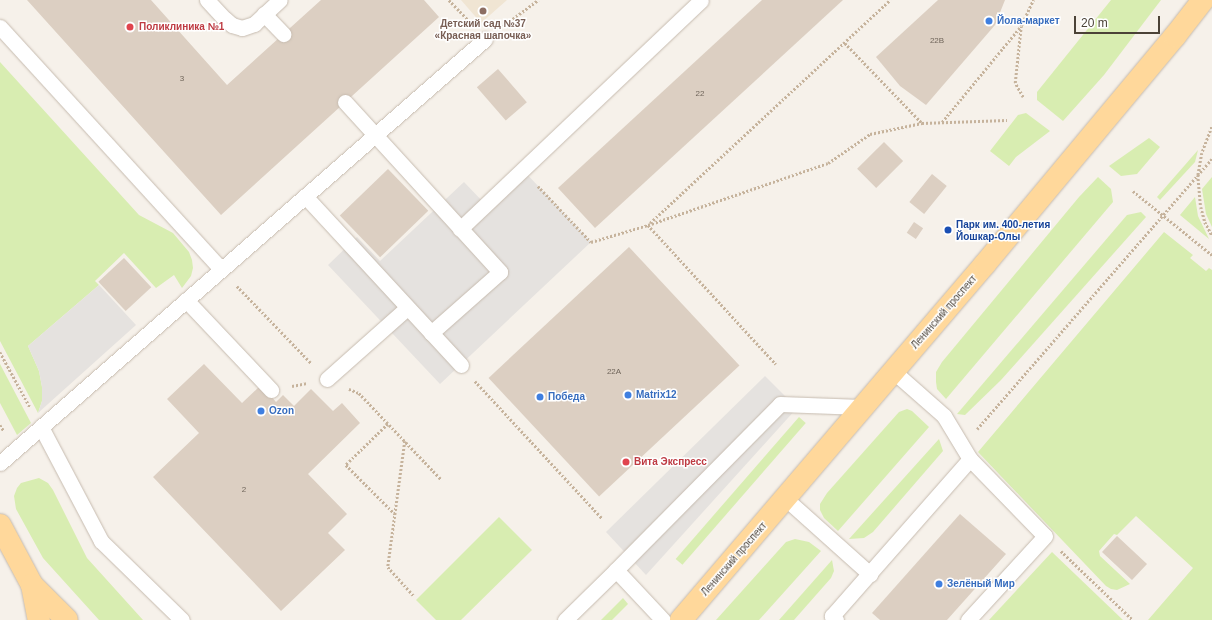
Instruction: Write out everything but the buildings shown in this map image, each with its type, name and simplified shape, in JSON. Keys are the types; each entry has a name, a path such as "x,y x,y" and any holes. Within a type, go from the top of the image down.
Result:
{"main road":[{"name":"Ленинский проспект","path":"681,620 991,258 1175,36 1203,0"},
{"path":"0,525 32,585 39,620"},
{"path":"32,585 67,620"}],"lane":[{"path":"207,0 232,25 242,28 254,24 280,0"},
{"path":"460,229 701,0"},
{"path":"264,14 283,34"},
{"path":"0,27 221,270"},
{"path":"0,463 485,39"},
{"path":"345,102 500,272 431,333"},
{"path":"305,196 461,365"},
{"path":"186,300 271,390"},
{"path":"327,379 407,308"},
{"path":"893,371 944,416 970,459 1045,536 968,620"},
{"path":"565,620 780,404 862,407"},
{"path":"41,427 101,541 182,620"},
{"path":"836,620 832,616 970,459"},
{"path":"786,498 870,574"},
{"path":"616,570 664,620"}],"path":[{"path":"648,225 890,0"},
{"path":"942,122 1021,26 1033,0"},
{"path":"1021,26 1015,83 1023,97"},
{"path":"845,43 922,123"},
{"path":"522,170 591,242 648,225 828,163 870,134 922,123 1007,120"},
{"path":"1212,127 1202,153 1198,175 1201,207 1205,222 1212,235"},
{"path":"962,445 1212,159"},
{"path":"1133,191 1212,255"},
{"path":"648,225 776,364"},
{"path":"0,352 41,427"},
{"path":"461,365 602,518"},
{"path":"271,390 327,379"},
{"path":"388,424 346,465 395,514"},
{"path":"405,441 388,567 413,595"},
{"path":"1045,536 1133,620"}],"shaded area":[{"name":"Детский сад №37 «Красная шапочка»","path":"461,0 507,0 481,23"},
{"path":"522,169 591,242 440,384 328,265 357,237 380,261 464,182 485,204"},
{"path":"99,285 136,325 38,413 42,401 42,387 39,371 28,346"},
{"path":"765,376 797,408 646,575 606,532"}],"green space":[{"path":"1111,0 1161,0 1104,75 1063,121 1037,100 1037,92"},
{"path":"0,62 139,215 173,233 189,252 193,268 191,276 182,288 174,275 156,288 124,253 95,281 99,285 28,346 39,371 42,387 42,401 38,413 0,341"},
{"path":"1026,113 1050,131 1016,157 1009,166 990,151 1018,115"},
{"path":"1149,138 1160,147 1137,174 1121,176 1109,166"},
{"path":"1198,150 1195,162 1160,200 1157,197"},
{"path":"1098,177 1111,189 1113,202 946,399 937,389 936,382 936,372 942,362 1079,197"},
{"path":"1212,177 1212,227 1206,214 1202,189"},
{"path":"1195,197 1198,216 1209,239 1180,215"},
{"path":"1141,212 1146,217 1001,380 965,415 957,414 1127,215"},
{"path":"1164,232 1193,255 1190,258 1206,271 1209,268 1212,270 1212,620 1148,620 1193,568 1136,516 1117,535 1114,534 1099,551 1100,556 1130,584 1117,590 1111,589 1106,586 978,452"},
{"path":"0,364 31,423 17,435 0,403"},
{"path":"907,409 912,411 929,427 838,531 824,518 820,510 820,504 827,493 899,412"},
{"path":"799,417 806,423 682,565 676,559"},
{"path":"939,439 943,451 873,532 864,538 849,539"},
{"path":"39,478 48,483 53,490 87,558 143,620 99,620 43,558 16,509 14,496 21,483"},
{"path":"499,517 532,550 461,620 436,620 416,600"},
{"path":"795,539 809,542 821,551 759,620 716,620 786,542"},
{"path":"1052,552 1123,620 989,620"},
{"path":"832,560 834,571 831,578 794,620 779,620"},
{"path":"623,598 628,604 612,620 601,620"}],"place":[{"name":"Детский сад №37 «Красная шапочка»","path":"483,11"},
{"name":"Йола-маркет","path":"989,21"},
{"name":"Поликлиника №1","path":"130,27"},
{"name":"Парк им. 400-летия Йошкар-Олы","path":"948,230"},
{"name":"Matrix12","path":"628,395"},
{"name":"Победа","path":"540,397"},
{"name":"Ozon","path":"261,411"},
{"name":"Вита Экспресс","path":"626,462"},
{"name":"Зелёный Мир","path":"939,584"}]}
